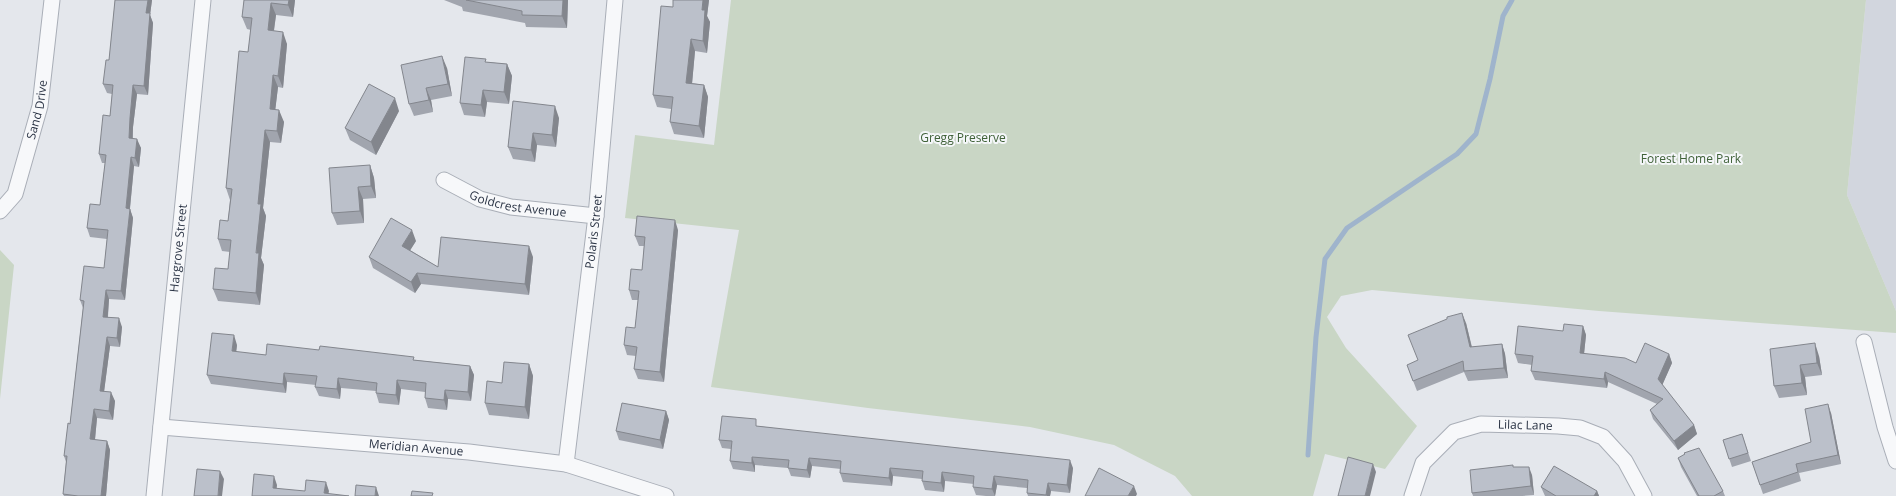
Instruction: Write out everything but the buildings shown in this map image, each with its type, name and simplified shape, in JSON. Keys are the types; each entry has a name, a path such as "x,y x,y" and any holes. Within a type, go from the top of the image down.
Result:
{"street":[{"name":"Sand Drive","path":"0,211 15,194 40,106 52,0"},
{"name":"Hargrove Street","path":"154,496 203,0"},
{"name":"Polaris Street","path":"566,464 596,216 616,0"},
{"name":"Goldcrest Avenue","path":"444,180 480,198 511,207 596,216"},
{"path":"1864,342 1885,427 1896,461"},
{"name":"Lilac Lane","path":"1412,496 1423,463 1454,432 1480,424 1580,428 1604,437 1626,461 1644,496"},
{"name":"Meridian Avenue","path":"162,427 469,452 566,464 666,496"}],"shaded area":[{"path":"1866,0 1896,0 1896,311 1847,195"}],"green space":[{"name":"Forest Home Park","path":"731,0 1866,0 1847,195 1896,311 1896,333 1599,311 1372,290 1341,296 1327,317 1346,348 1417,426 1385,469 1325,454 1313,496 1192,496 1175,476 1114,445 1030,427 711,387 739,230 625,218 635,135 714,145"},
{"path":"0,250 14,265 0,399"}],"waterway":[{"path":"1308,455 1316,337 1325,259 1347,228 1457,154 1476,134 1503,16 1512,0"}],"park label":[{"name":"Gregg Preserve","path":"963,138"}]}
